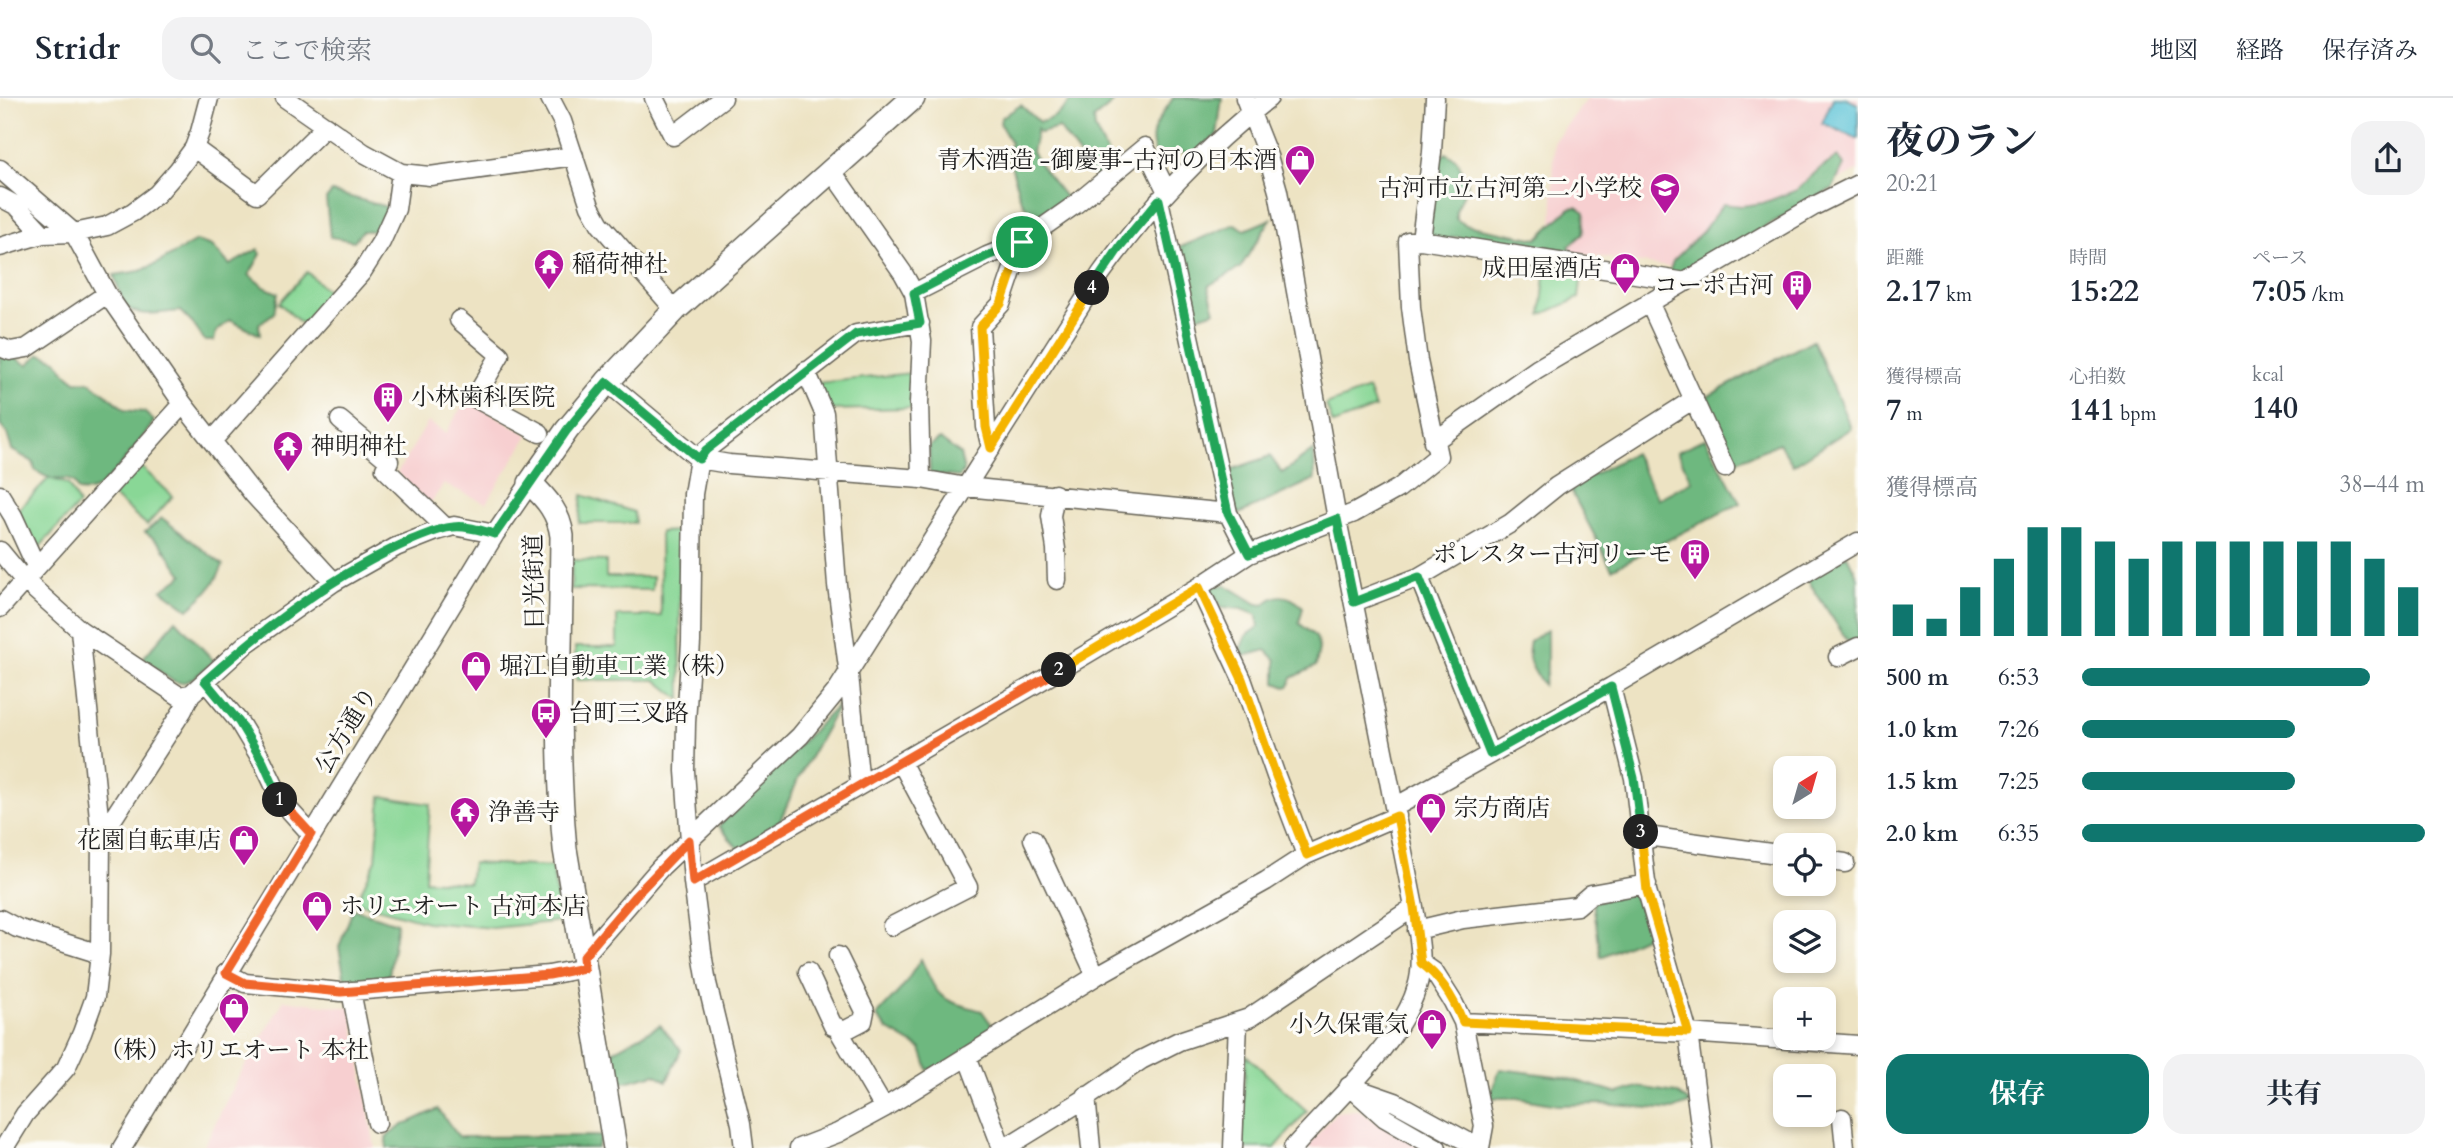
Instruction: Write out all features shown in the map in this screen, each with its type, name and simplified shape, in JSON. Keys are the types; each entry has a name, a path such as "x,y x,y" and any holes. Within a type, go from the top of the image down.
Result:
{"main road":[{"path":"530,483 567,430 607,382 675,310 913,98"},
{"name":"日光街道","path":"530,483 548,499 558,517 562,536 559,737 561,808 565,849 615,1148"}],"street":[{"path":"0,247 43,234 74,233 107,226 133,212 157,194 194,148 209,98"},
{"path":"285,98 364,153 401,173 430,176 574,156"},
{"path":"550,98 562,121 590,206 600,224 675,310"},
{"path":"654,98 673,136 723,98"},
{"path":"226,973 245,983 351,991 549,975 584,962 635,896 689,840 800,736 849,674 1100,275 1140,221 1248,105 1269,98"},
{"path":"1422,240 1436,98"},
{"path":"1248,105 1278,191 1337,519 1414,907 1421,963 1418,987 1392,1036 1293,1148"},
{"path":"194,148 257,194 326,127"},
{"path":"914,293 987,256 1022,242 1076,204 1145,147 1163,196 1228,513 1249,554"},
{"path":"0,169 74,233 107,294 183,404 254,495 334,582"},
{"path":"831,170 903,272 914,293 920,323 921,479"},
{"path":"213,440 362,272 381,242 396,209 401,173"},
{"path":"1433,442 1536,369 1816,205 1857,187"},
{"path":"0,197 17,206 43,234"},
{"path":"693,882 1199,587 1249,554 1354,513 1399,488 1438,456 1418,361 1411,307 1408,242 1422,240 1686,282"},
{"path":"991,448 986,427 980,327 1001,304 1022,242"},
{"path":"0,347 10,351 27,348 107,294"},
{"path":"1649,302 1725,468"},
{"path":"459,320 500,355 475,398 540,433"},
{"path":"744,1148 741,1124 707,983 689,840 686,723 691,642 692,494 699,459 706,450 856,334 920,323"},
{"path":"806,371 824,413 837,586 860,786"},
{"path":"607,382 699,459 729,464 921,479 1228,513"},
{"path":"1354,602 1419,577 1511,523 1557,486 1694,400"},
{"path":"0,608 183,404"},
{"path":"340,420 389,461 386,468 446,528"},
{"name":"公方通り","path":"122,1148 495,534 530,483"},
{"path":"1055,494 1051,516 1057,580"},
{"path":"0,495 13,516 30,573"},
{"path":"101,837 191,694 247,644 334,582 396,547 454,526 495,534"},
{"path":"799,1148 838,1133 884,1108 1096,976 1266,881 1307,855 1396,811 1858,542"},
{"path":"0,551 30,573 80,629 179,696 191,694"},
{"path":"1419,577 1490,754"},
{"path":"1199,587 1242,679 1307,855"},
{"path":"4,1148 25,1114 66,1068 95,997 100,954 101,837 80,629"},
{"path":"1838,657 1858,647"},
{"path":"205,681 239,722 263,762 282,802 311,834"},
{"path":"1611,687 1634,778 1647,884 1664,955 1688,1032 1703,1148"},
{"path":"892,926 968,887 901,762"},
{"path":"1642,842 1654,837 1773,853"},
{"path":"1033,839 1096,976"},
{"path":"1836,862 1845,863"},
{"path":"1417,930 1463,919 1577,906 1591,894 1647,884"},
{"path":"967,1056 1003,1148 1141,1060 1179,1041 1249,1018 1414,907"},
{"path":"0,919 17,928 100,954"},
{"path":"838,956 865,1012 863,1021 840,1033"},
{"path":"1349,1086 1395,1102 1479,1148 1484,1126 1463,1022 1434,972 1421,963"},
{"path":"808,972 833,1026 837,1027 884,1108"},
{"path":"351,991 377,1123"},
{"path":"1233,1148 1238,1022"},
{"path":"1463,1022 1688,1032 1858,1045"},
{"path":"1349,1086 1385,1118 1437,1148"},
{"path":"1086,1096 1091,1148"},
{"path":"1842,1118 1845,1148"}],"shaded area":[{"name":"古河市立古河第二小学校","path":"1588,98 1858,98 1858,171 1683,269 1552,250 1554,141"},
{"path":"466,399 529,435 486,503 444,484 429,505 397,473 428,422 446,433"},
{"path":"284,1000 351,1008 375,1148 203,1148 236,1081"},
{"path":"1357,1110 1421,1148 1306,1148 1336,1112"}],"green space":[{"path":"1072,98 1111,98 1113,103 1094,119 1095,129 1111,161 1097,179 1059,128 1040,133 1037,129 1032,152 1069,202 1051,214 1034,215 1019,194 1006,154 1011,143 1000,124 1001,118 1021,105 1039,122 1044,121 1058,114"},
{"path":"1173,98 1222,98 1217,135 1196,153 1176,152 1157,156 1153,148 1153,133"},
{"path":"1446,153 1457,160 1468,184 1456,211 1456,219 1466,225 1537,239 1570,208 1577,207 1585,212 1583,234 1569,246 1574,259 1463,243 1461,237 1452,237 1438,249 1415,227 1439,158"},
{"path":"1838,157 1844,165 1833,188 1681,275 1669,273 1673,261 1702,232 1723,204 1742,206 1763,203 1797,190 1818,170"},
{"path":"332,192 391,208 374,231 362,231 354,241 330,237 326,199"},
{"path":"1271,219 1240,268 1208,286 1215,311 1191,319 1178,248 1235,224 1245,230"},
{"path":"196,241 212,246 230,265 258,249 261,254 249,275 264,287 278,293 274,313 259,324 260,335 230,320 216,332 214,341 205,341 180,311 144,314 126,306 114,275 140,271"},
{"path":"1546,265 1582,271 1579,298 1541,315"},
{"path":"307,272 333,296 305,327 279,303"},
{"path":"1813,340 1851,428 1793,465 1779,443 1733,463 1701,400"},
{"path":"0,348 27,365 40,354 57,360 76,381 91,382 124,410 144,412 154,421 128,456 99,487 78,491 74,483 67,479 54,479 39,473 33,462 12,450 7,434 0,425"},
{"path":"911,373 911,408 829,410 817,383"},
{"path":"1368,389 1375,408 1333,424 1326,405"},
{"path":"1705,438 1740,503 1612,569 1569,487 1634,453 1658,499 1692,481 1677,452"},
{"path":"940,439 960,454 964,471 959,477 930,474 929,446"},
{"path":"1314,450 1315,479 1239,514 1233,507 1225,472 1270,456 1282,473"},
{"path":"139,465 173,496 147,525 112,495"},
{"path":"49,478 68,484 79,504 35,552 16,512"},
{"path":"582,495 634,512 635,523 579,523"},
{"path":"162,518 223,565 209,590 188,609 162,590 183,575 160,543 145,532"},
{"path":"679,531 681,700 656,680 576,680 575,647 617,647 617,616 661,616 660,532"},
{"path":"1847,555 1858,578 1858,657 1807,579"},
{"path":"572,560 606,561 606,577 653,577 652,590 571,589"},
{"path":"1226,585 1257,604 1264,605 1274,598 1284,596 1303,607 1299,623 1316,637 1319,649 1316,666 1292,678 1286,687 1276,683 1276,660 1266,650 1244,656 1241,647 1246,636 1259,627 1257,615 1242,609 1221,607 1210,589 1213,586"},
{"path":"176,620 214,661 185,682 172,680 143,658"},
{"path":"1547,630 1547,671 1543,685 1531,664 1529,648 1530,641"},
{"path":"840,703 799,777 780,821 739,850 719,826"},
{"path":"381,796 430,804 425,880 469,883 472,863 552,867 561,921 493,928 427,922 356,902 376,860"},
{"path":"1641,890 1651,934 1601,957 1593,902"},
{"path":"353,909 397,923 388,982 345,981 339,947"},
{"path":"921,959 932,983 942,996 982,1011 994,1028 984,1054 928,1070 921,1049 887,1029 876,1016 902,988"},
{"path":"660,1025 681,1050 667,1081 655,1074 614,1085 609,1053"},
{"path":"1246,1055 1307,1111 1275,1148 1240,1148"},
{"path":"1500,1069 1564,1077 1618,1093 1638,1087 1676,1093 1691,1103 1673,1110 1603,1104 1558,1105 1517,1098 1488,1100"},
{"path":"438,1109 459,1137 602,1136 597,1148 387,1148 386,1137 403,1125"}],"water":[{"path":"1833,98 1845,98 1858,104 1858,139 1822,123"}],"place":[{"name":"青木酒造 -御慶事-古河の日本酒","path":"1300,187"},
{"name":"古河市立古河第二小学校","path":"1665,215"},
{"name":"稲荷神社","path":"549,291"},
{"name":"成田屋酒店","path":"1625,295"},
{"name":"コーポ古河","path":"1797,312"},
{"name":"小林歯科医院","path":"388,424"},
{"name":"神明神社","path":"288,473"},
{"name":"ポレスター古河リーモ","path":"1695,581"},
{"name":"堀江自動車工業（株）","path":"476,693"},
{"name":"台町三叉路","path":"546,740"},
{"name":"宗方商店","path":"1431,835"},
{"name":"浄善寺","path":"465,839"},
{"name":"花園自転車店","path":"244,867"},
{"name":"ホリエオート 古河本店","path":"317,933"},
{"name":"（株）ホリエオート 本社","path":"234,1035"},
{"name":"小久保電気","path":"1432,1051"}],"route":[{"path":"1159,200 1228,513 1249,554 1337,519 1354,602 1419,577 1490,754 1611,687 1634,778 1647,891 1688,1032 1463,1022 1434,972 1421,963 1414,907 1397,816 1307,855 1242,679 1199,587 693,882 689,840 635,896 583,957 584,968 549,975 341,992 245,983 226,973 311,834 282,802 263,762 239,722 205,681 247,644 334,582 396,547 433,531 454,526 495,534 567,430 607,382 699,459 706,450 856,334 920,323 914,293 987,256 1022,242 1007,292 1001,304 980,327 986,427 991,448 1100,275 1159,200"}]}
